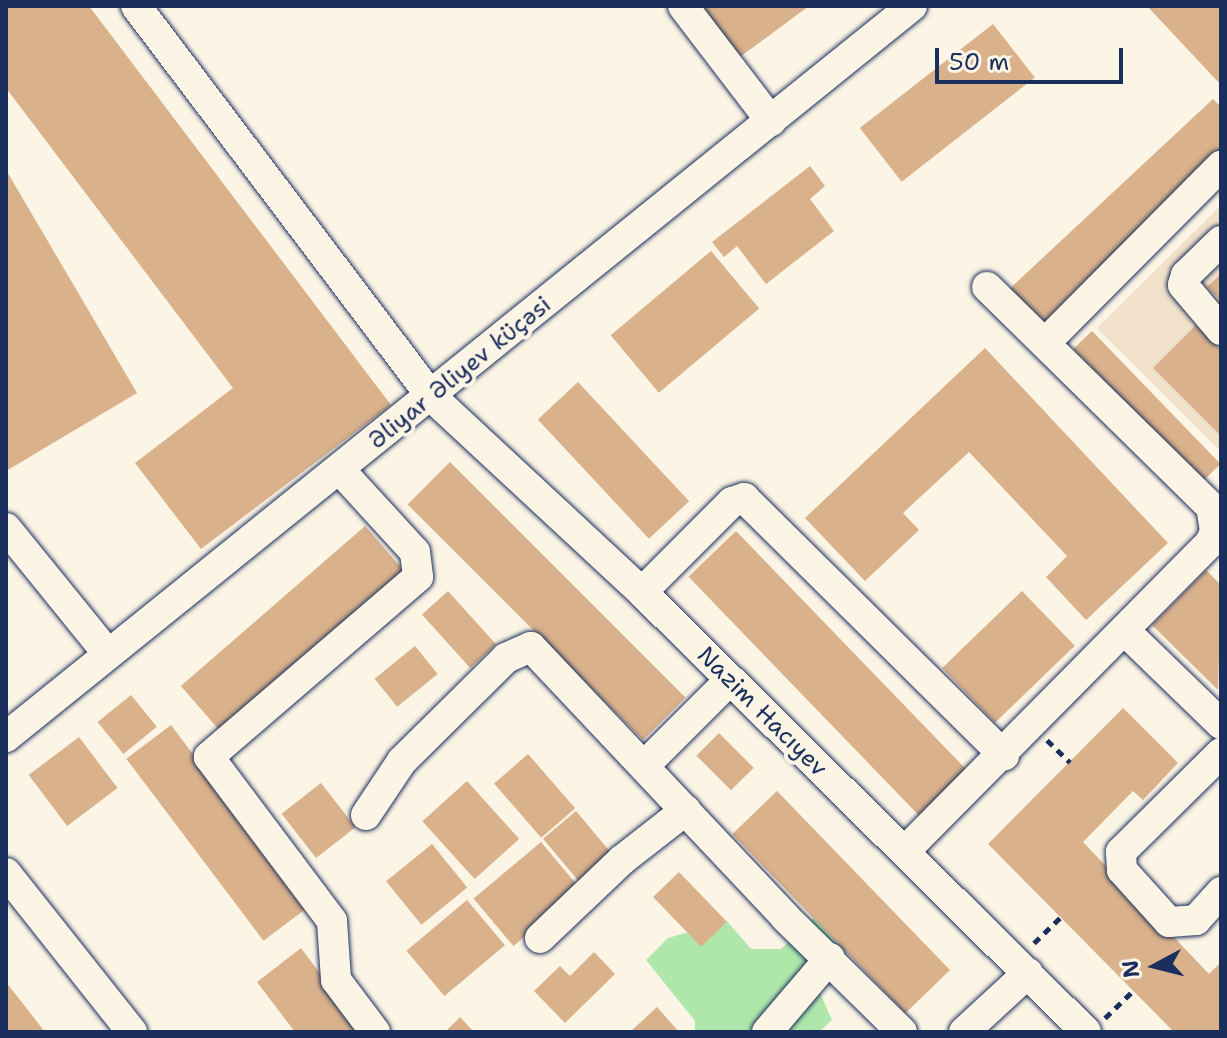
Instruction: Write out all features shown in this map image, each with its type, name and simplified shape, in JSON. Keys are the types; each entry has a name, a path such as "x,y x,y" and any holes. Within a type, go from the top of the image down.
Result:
{"street":[{"name":"Nazim Hacıyev","path":"136,6 432,397 642,592 1022,967 1094,1027"},
{"path":"683,6 771,121"},
{"name":"Əliyar Əliyev küçəsi","path":"6,737 432,397 912,6"},
{"path":"1047,341 1221,166"},
{"path":"1221,241 1186,275 1183,285 1221,330"},
{"path":"905,851 1004,755 1210,543 1215,520 1211,507 1047,341 987,287"},
{"path":"340,470 415,552 418,577 209,757 332,921 336,980 375,1032"},
{"path":"642,592 732,502 744,498 1004,755"},
{"path":"6,528 108,654"},
{"path":"1125,631 1221,724"},
{"path":"366,815 402,761 520,648 531,647 902,1032"},
{"path":"645,765 730,680"},
{"path":"1221,753 1121,852 1122,870 1169,922 1196,920 1221,892"},
{"path":"540,938 622,860 686,810"},
{"path":"6,873 132,1032"},
{"path":"767,1032 830,958"},
{"path":"964,1032 1022,967"}],"path":[{"path":"1022,967 1061,917"},
{"path":"1094,1027 1133,991"}],"shaded area":[{"path":"1221,205 1221,452 1097,328"}],"green space":[{"path":"814,917 848,953 815,982 832,1020 819,1032 695,1032 695,1021 646,960 668,938 727,921 751,949 781,949"}],"building":[{"path":"6,6 89,6 391,405 201,549 135,463 233,388 6,88"},
{"path":"691,6 809,6 733,62"},
{"path":"1147,6 1221,6 1221,85"},
{"path":"993,24 1035,78 902,182 860,128"},
{"path":"1213,99 1221,107 1221,157 1042,329 1004,294"},
{"path":"810,166 825,186 810,199 834,231 766,284 737,246 724,257 712,242"},
{"path":"6,170 137,393 6,471"},
{"path":"711,251 759,308 659,393 611,335"},
{"path":"1221,274 1221,301 1207,287"},
{"path":"1196,325 1221,350 1221,436 1153,368"},
{"path":"1092,331 1221,464 1202,482 1073,349"},
{"path":"985,348 1168,543 1086,620 1046,577 1067,556 969,452 903,513 919,530 865,581 805,518"},
{"path":"578,382 689,501 649,539 538,420"},
{"path":"450,462 685,697 643,740 408,504"},
{"path":"365,526 406,573 222,733 181,686"},
{"path":"736,531 971,775 924,821 689,577"},
{"path":"1206,570 1221,585 1218,690 1152,625"},
{"path":"448,591 496,645 470,668 422,614"},
{"path":"1022,591 1075,646 995,723 942,668"},
{"path":"415,646 438,674 397,707 375,679"},
{"path":"131,695 157,727 123,754 98,722"},
{"path":"1123,708 1178,763 1143,800 1133,791 1083,842 1209,974 1221,962 1221,1032 1174,1032 988,844"},
{"path":"171,725 308,907 263,941 126,759"},
{"path":"719,733 754,768 731,790 696,756"},
{"path":"79,737 118,788 67,826 29,775"},
{"path":"528,754 575,808 541,838 494,784"},
{"path":"467,781 519,839 475,879 422,821"},
{"path":"321,783 355,827 316,858 282,814"},
{"path":"777,791 950,970 905,1013 732,834"},
{"path":"576,811 616,858 583,886 543,839"},
{"path":"541,842 581,889 513,946 474,899"},
{"path":"432,844 467,888 421,925 386,881"},
{"path":"679,872 727,922 701,947 653,897"},
{"path":"467,900 505,945 444,996 406,951"},
{"path":"301,948 364,1032 295,1032 257,982"},
{"path":"594,952 615,974 565,1023 534,991 560,966 570,976"},
{"path":"6,982 45,1032 6,1032"},
{"path":"657,1007 679,1032 630,1032"},
{"path":"460,1017 474,1032 445,1032"}]}
